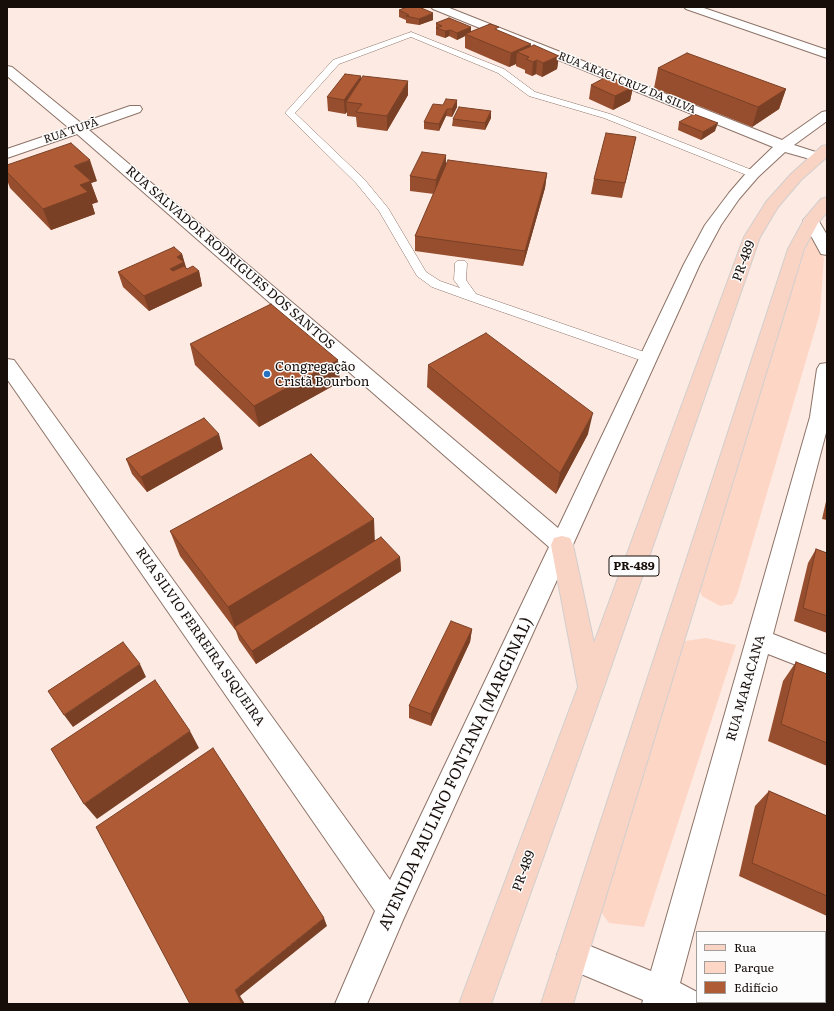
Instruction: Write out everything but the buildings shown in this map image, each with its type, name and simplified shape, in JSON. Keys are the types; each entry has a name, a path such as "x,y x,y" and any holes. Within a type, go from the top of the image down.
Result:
{"main road":[{"name":"PR-489","path":"475,1004 591,687 752,237 772,205 796,177 824,156"},
{"path":"557,1004 796,249 821,211"},
{"path":"562,545 591,687"}],"street":[{"name":"RUA ARACI CRUZ DA SILVA","path":"437,7 783,146 824,156"},
{"path":"690,7 827,54"},
{"name":"RUA SALVADOR RODRIGUES DOS SANTOS","path":"7,70 79,128 562,545"},
{"name":"RUA TUPÃ","path":"7,154 135,109"},
{"name":"AVENIDA PAULINO FONTANA (MARGINAL)","path":"351,1004 392,909 692,264 706,238 734,196 753,174 783,146 827,115"},
{"path":"821,211 827,250"},
{"name":"RUA SILVIO FERREIRA SIQUEIRA","path":"7,365 392,909"},
{"name":"RUA MARACANA","path":"668,1000 760,640 823,418 827,369"},
{"path":"760,640 827,666"},
{"path":"573,955 668,1000"}],"lane":[{"path":"648,358 436,284 421,274 384,210 360,181 290,112 336,62 411,34 501,71 532,94 607,116 753,174"},
{"path":"461,263 460,280 472,297"}],"green space":[{"path":"810,236 824,258 820,313 737,595 732,604 720,606 702,596 696,583 784,303"},
{"path":"706,638 736,645 644,927 609,923 596,905 674,657 685,641"}],"place":[{"name":"Congregação Cristã Bourbon","path":"267,374"}]}
